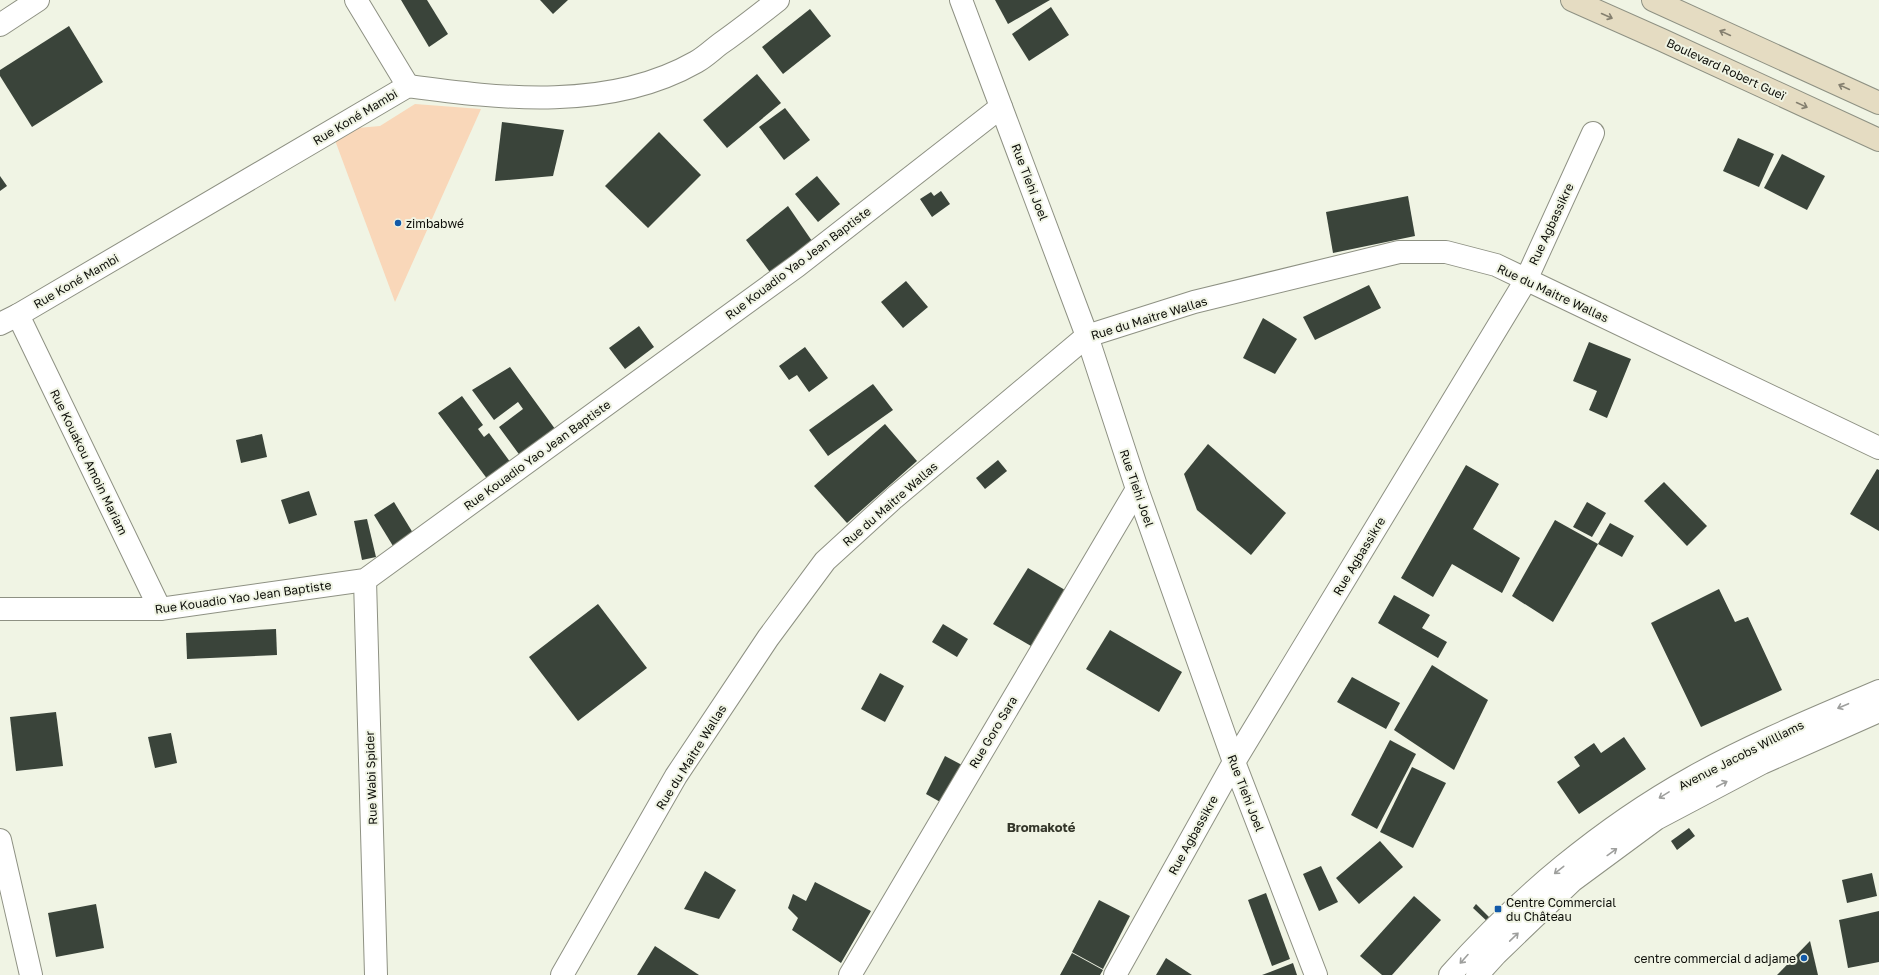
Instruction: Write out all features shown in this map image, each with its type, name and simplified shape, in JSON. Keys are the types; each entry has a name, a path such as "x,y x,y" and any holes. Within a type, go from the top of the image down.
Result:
{"main road":[{"name":"Boulevard Robert Gueï","path":"1572,0 1879,140"},
{"path":"1653,0 1879,104"}],"street":[{"path":"0,25 38,0"},
{"path":"356,0 408,86"},
{"name":"Rue Koné Mambi","path":"9,319 408,86 458,93 533,99 609,92 647,85 696,62 778,0"},
{"name":"Rue Tiehi Joel","path":"961,0 1088,336 1137,489 1234,762 1316,975"},
{"name":"Rue Kouadio Yao Jean Baptiste","path":"0,610 160,609 365,580 797,266 1001,107"},
{"name":"Rue Agbassikre","path":"1115,975 1234,762 1526,280 1593,133"},
{"name":"Rue du Maitre Wallas","path":"562,975 676,776 768,638 825,561 894,498 1088,336 1194,302 1399,252 1446,252 1496,265 1879,448"},
{"name":"Rue Kouakou Amoin Mariam","path":"9,319 160,609"},
{"name":"Rue Goro Sara","path":"850,975 1137,489"},
{"name":"Rue Wabi Spider","path":"365,580 376,975"},
{"name":"Avenue Jacobs Williams","path":"1450,975 1472,950 1553,874 1616,825 1692,777 1779,734 1879,691"},
{"name":"Avenue Jacobs Williams","path":"1478,975 1496,954 1572,881 1656,819 1762,763 1879,711"},
{"path":"0,840 31,975"}],"shaded area":[{"name":"zimbabwé","path":"415,104 481,109 395,302 336,143 335,130 380,126"}],"building":[{"path":"401,0 427,0 448,34 429,47"},
{"path":"540,0 568,0 553,14"},
{"path":"995,0 1050,0 1008,24"},
{"path":"1051,7 1069,35 1029,61 1012,34"},
{"path":"810,9 831,36 783,74 762,47"},
{"path":"69,26 103,82 32,127 0,76 0,70"},
{"path":"757,74 781,103 727,148 703,120"},
{"path":"785,108 810,140 784,160 759,127"},
{"path":"502,122 564,130 553,176 495,181"},
{"path":"659,132 701,175 648,228 605,186"},
{"path":"1738,138 1774,154 1759,187 1723,171"},
{"path":"1782,154 1825,176 1807,210 1764,188"},
{"path":"0,176 7,186 0,191"},
{"path":"817,176 840,204 818,222 795,194"},
{"path":"941,191 950,204 932,217 920,199 931,192 934,196"},
{"path":"1408,196 1415,236 1333,253 1326,212"},
{"path":"788,206 812,241 772,275 746,240"},
{"path":"906,281 928,307 903,328 881,302"},
{"path":"1369,285 1381,308 1315,340 1303,317"},
{"path":"1263,318 1297,339 1275,374 1243,358"},
{"path":"639,326 654,347 625,369 609,348"},
{"path":"1589,342 1631,359 1607,418 1589,410 1597,391 1573,381"},
{"path":"805,347 828,378 809,392 797,375 789,380 779,366"},
{"path":"510,367 558,433 521,457 499,427 523,409 518,402 494,420 472,390"},
{"path":"873,384 893,410 828,456 809,430"},
{"path":"462,396 483,425 478,429 484,437 489,433 511,463 488,480 438,413"},
{"path":"885,424 917,461 847,523 814,486"},
{"path":"262,434 267,457 241,463 236,440"},
{"path":"1208,444 1286,513 1251,555 1197,510 1184,474"},
{"path":"998,460 1007,471 985,489 976,478"},
{"path":"1466,465 1499,484 1473,529 1520,558 1502,593 1452,564 1433,597 1401,578"},
{"path":"1877,469 1879,470 1879,531 1850,514"},
{"path":"1664,482 1707,526 1687,546 1644,501"},
{"path":"309,491 317,515 289,524 281,500"},
{"path":"394,502 413,533 393,546 374,515"},
{"path":"1587,502 1606,513 1592,537 1573,527"},
{"path":"367,519 376,557 362,560 354,521"},
{"path":"1555,520 1598,544 1553,622 1512,596"},
{"path":"1610,523 1634,536 1622,557 1598,544"},
{"path":"1028,568 1065,590 1031,646 993,624"},
{"path":"1719,589 1735,622 1748,617 1782,690 1701,727 1651,623"},
{"path":"1394,595 1430,615 1422,628 1447,642 1438,658 1378,623"},
{"path":"598,604 647,668 578,721 529,657"},
{"path":"943,624 968,639 957,657 932,642"},
{"path":"276,629 277,655 187,659 186,633"},
{"path":"1110,630 1182,672 1159,712 1086,669"},
{"path":"1432,665 1488,700 1454,770 1394,730"},
{"path":"880,673 904,686 885,722 861,709"},
{"path":"1352,677 1400,703 1386,729 1337,702"},
{"path":"56,712 63,766 16,771 10,717"},
{"path":"171,733 177,763 155,768 148,737"},
{"path":"1624,737 1646,769 1579,814 1557,782 1580,766 1574,757 1594,743 1601,753"},
{"path":"1390,740 1416,754 1377,829 1351,815"},
{"path":"945,756 962,765 942,803 926,794"},
{"path":"1412,767 1446,783 1413,848 1380,832"},
{"path":"1689,828 1695,836 1677,850 1671,841"},
{"path":"1380,841 1403,867 1359,904 1336,878"},
{"path":"1321,866 1338,902 1319,911 1303,874"},
{"path":"705,871 736,890 719,919 684,909"},
{"path":"1872,873 1877,896 1847,903 1842,880"},
{"path":"815,882 871,911 841,963 792,930 798,918 788,908 793,894 806,901"},
{"path":"1266,893 1290,959 1272,966 1248,900"},
{"path":"1414,896 1441,920 1392,975 1382,975 1360,956"},
{"path":"1099,900 1130,916 1103,969 1072,952"},
{"path":"96,904 104,948 56,957 48,913"},
{"path":"1476,904 1493,921 1490,924 1473,908"},
{"path":"1879,911 1879,962 1848,968 1839,920"},
{"name":"centre commercial d adjame","path":"1810,941 1818,975 1777,975"},
{"path":"655,946 699,975 637,975"},
{"path":"1072,953 1103,970 1100,975 1060,975"},
{"path":"1166,958 1192,975 1156,975"},
{"path":"1293,963 1297,975 1262,975"}],"place":[{"name":"zimbabwé","path":"398,223"},
{"name":"Centre Commercial du Château","path":"1498,909"},
{"name":"centre commercial d adjame","path":"1804,958"}],"district":[{"name":"Bromakoté","path":"1041,827"}]}
